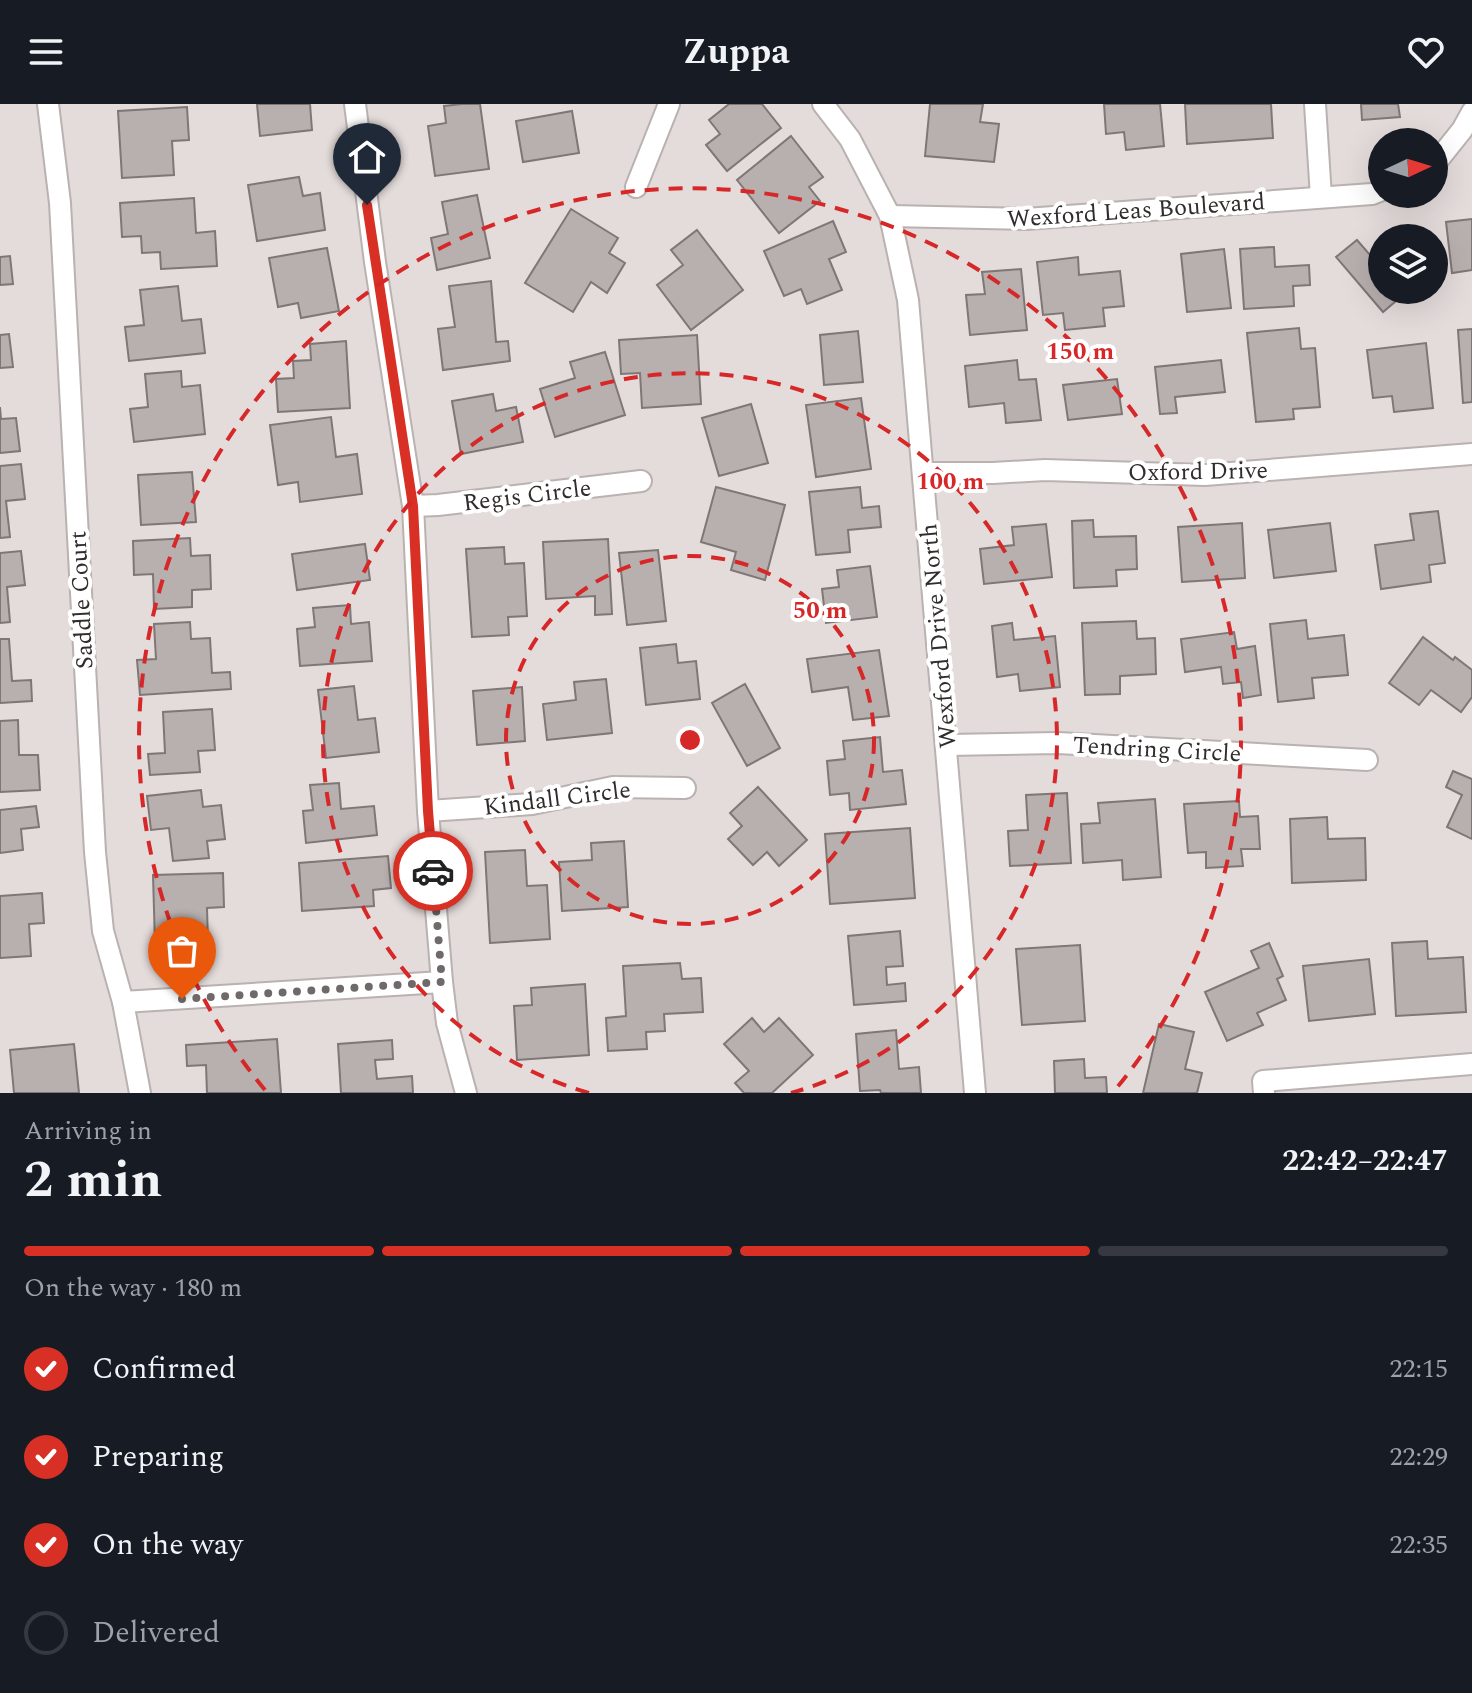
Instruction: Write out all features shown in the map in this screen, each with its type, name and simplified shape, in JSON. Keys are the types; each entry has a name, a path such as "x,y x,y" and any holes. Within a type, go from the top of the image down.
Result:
{"street":[{"name":"Saddle Court","path":"48,104 61,219 95,852 103,931 123,1002 140,1093"},
{"path":"355,104 375,262 413,506 428,811 442,982 447,1023 466,1093"},
{"path":"636,187 669,104"},
{"name":"Wexford Drive North","path":"823,104 850,139 890,216 908,300 975,1093"},
{"path":"1315,104 1321,197"},
{"path":"1448,148 1472,112"},
{"name":"Wexford Leas Boulevard","path":"890,216 1026,219 1368,194"},
{"name":"Oxford Drive","path":"924,473 1045,470 1205,475 1472,454"},
{"name":"Regis Circle","path":"413,506 641,481"},
{"name":"Tendring Circle","path":"947,745 1058,743 1367,760"},
{"name":"Kindall Circle","path":"428,811 532,804 613,787 685,788"},
{"path":"123,1002 442,982"},
{"path":"1264,1093 1263,1081 1472,1064"}],"building":[{"path":"257,104 310,104 312,130 260,136"},
{"path":"480,104 489,169 435,176 428,126 446,123 444,106"},
{"path":"729,104 762,104 781,128 727,171 706,145 720,134 709,120"},
{"path":"930,104 983,104 980,122 999,124 994,162 925,156"},
{"path":"1104,104 1160,104 1164,146 1126,150 1124,132 1106,134"},
{"path":"1185,104 1271,104 1273,138 1187,144"},
{"path":"1361,104 1398,104 1400,117 1362,120"},
{"path":"187,107 189,140 172,141 174,175 122,178 118,111"},
{"path":"572,111 579,153 523,162 516,121"},
{"path":"791,136 823,177 809,187 820,201 779,233 737,180"},
{"path":"299,177 303,196 320,193 325,230 257,241 248,185"},
{"path":"477,195 490,258 437,270 431,238 448,234 442,202"},
{"path":"194,198 196,233 215,231 217,266 161,269 160,252 142,253 141,236 122,237 120,203"},
{"path":"571,209 618,238 609,253 625,263 607,293 591,282 573,312 525,283"},
{"path":"1472,219 1472,270 1452,273 1446,222"},
{"path":"833,221 846,252 829,259 842,290 807,304 801,289 784,296 764,251"},
{"path":"697,230 743,290 691,330 657,285 683,265 671,250"},
{"path":"1357,240 1368,253 1368,294 1336,257"},
{"path":"1274,247 1275,267 1309,265 1310,285 1293,286 1294,306 1244,309 1240,249"},
{"path":"327,248 339,311 301,318 298,303 278,307 269,258"},
{"path":"1224,249 1231,308 1187,312 1181,254"},
{"path":"10,256 13,284 0,285 0,257"},
{"path":"1078,257 1079,275 1120,271 1124,306 1103,308 1105,326 1065,330 1063,313 1043,315 1037,262"},
{"path":"1021,269 1027,330 970,335 966,295 985,294 982,272"},
{"path":"491,281 496,342 508,341 510,361 443,370 438,329 455,327 449,286"},
{"path":"178,286 182,321 201,319 205,353 129,361 125,327 144,325 140,290"},
{"path":"1376,304 1392,304 1383,312"},
{"path":"1299,328 1301,349 1315,348 1320,407 1293,409 1294,419 1256,422 1247,333"},
{"path":"1472,329 1472,402 1463,403 1458,330"},
{"path":"858,331 863,382 824,385 820,335"},
{"path":"9,334 13,367 0,368 0,335"},
{"path":"697,335 701,404 642,408 640,373 621,374 619,340"},
{"path":"346,341 350,408 278,412 276,379 294,378 293,361 311,360 310,344"},
{"path":"1426,343 1433,408 1394,412 1392,396 1373,398 1367,350"},
{"path":"605,352 625,415 555,437 540,389 575,378 570,362"},
{"path":"1017,360 1019,380 1036,379 1041,420 1006,423 1004,403 969,407 965,366"},
{"path":"1221,360 1225,392 1175,397 1177,413 1160,414 1155,367"},
{"path":"181,371 182,387 200,385 205,434 134,442 130,409 148,407 145,374"},
{"path":"1117,379 1122,414 1068,420 1063,385"},
{"path":"493,394 496,411 516,407 523,442 461,454 452,401"},
{"path":"861,398 871,469 816,477 806,405"},
{"path":"751,404 768,463 719,476 702,418"},
{"path":"0,407 1,419 16,418 20,451 0,453"},
{"path":"331,417 336,457 357,454 362,494 300,502 298,482 278,485 270,425"},
{"path":"21,464 25,499 6,501 10,537 0,538 0,466"},
{"path":"192,472 196,522 141,525 138,475"},
{"path":"716,487 785,505 765,580 731,570 736,552 701,542"},
{"path":"860,487 862,508 879,506 881,527 848,530 850,552 816,555 809,492"},
{"path":"1438,511 1445,563 1429,565 1431,582 1381,589 1375,545 1414,540 1410,514"},
{"path":"1093,520 1094,537 1136,536 1137,569 1116,570 1117,586 1074,588 1072,521"},
{"path":"1242,523 1245,578 1182,582 1178,527"},
{"path":"1330,523 1336,571 1274,578 1268,530"},
{"path":"1046,524 1052,577 984,584 980,549 1014,545 1012,527"},
{"path":"190,538 191,556 210,555 211,589 192,590 192,607 154,609 153,574 134,575 133,541"},
{"path":"608,539 612,614 595,615 595,596 546,599 543,542"},
{"path":"365,544 370,580 297,590 292,554"},
{"path":"504,547 505,564 524,563 527,616 508,617 509,635 472,637 466,549"},
{"path":"658,550 666,621 627,625 619,553"},
{"path":"21,551 25,585 7,587 10,622 0,623 0,553"},
{"path":"870,566 877,617 826,623 822,589 839,587 837,570"},
{"path":"350,605 351,624 369,622 372,661 300,666 297,629 315,627 313,608"},
{"path":"1306,620 1308,639 1344,635 1348,675 1312,678 1314,698 1278,702 1270,624"},
{"path":"1136,621 1137,639 1155,638 1156,674 1120,676 1120,694 1085,695 1082,623"},
{"path":"190,622 191,639 210,638 212,673 230,672 231,689 140,695 137,660 156,659 154,624"},
{"path":"1012,623 1014,640 1055,636 1060,687 1020,691 1018,674 997,677 992,626"},
{"path":"1234,632 1237,649 1255,646 1261,695 1243,698 1241,682 1223,684 1221,667 1185,672 1181,639"},
{"path":"1423,637 1472,670 1472,697 1461,712 1431,690 1419,705 1389,683"},
{"path":"0,639 9,639 12,681 31,680 32,701 0,703"},
{"path":"676,644 678,663 696,661 700,699 646,705 640,648"},
{"path":"879,650 889,716 853,720 848,687 812,692 807,659"},
{"path":"606,679 612,733 547,740 543,704 576,700 574,682"},
{"path":"745,684 780,748 747,766 712,703"},
{"path":"354,686 358,720 375,718 379,752 326,758 318,690"},
{"path":"522,687 525,741 477,745 473,691"},
{"path":"212,709 215,750 198,751 200,772 150,775 148,754 165,753 163,712"},
{"path":"18,720 19,755 38,755 40,790 0,792 0,721"},
{"path":"880,737 883,772 902,770 906,804 850,810 849,793 830,795 827,761 845,759 843,741"},
{"path":"1453,771 1472,779 1472,839 1447,827 1462,795 1446,787"},
{"path":"339,783 341,809 374,806 377,835 306,843 303,811 313,810 310,785"},
{"path":"758,787 807,840 779,866 767,852 753,865 728,839 742,826 730,813"},
{"path":"201,790 203,807 221,805 225,839 207,841 209,858 173,861 169,828 151,830 147,796"},
{"path":"1067,793 1071,863 1010,866 1008,831 1028,830 1026,795"},
{"path":"1155,799 1161,877 1123,880 1122,860 1083,863 1081,824 1100,823 1098,803"},
{"path":"1239,801 1240,817 1258,816 1260,849 1241,849 1243,866 1206,868 1206,852 1188,853 1184,804"},
{"path":"36,806 39,827 21,829 23,850 0,853 0,810"},
{"path":"1327,817 1328,839 1365,838 1366,880 1292,883 1290,819"},
{"path":"910,828 915,898 830,904 825,834"},
{"path":"624,841 628,907 562,911 559,862 592,860 591,843"},
{"path":"525,850 527,886 547,885 550,939 490,943 485,852"},
{"path":"388,856 391,888 373,890 374,906 302,911 299,863"},
{"path":"223,873 224,907 207,908 208,942 155,944 153,875"},
{"path":"42,893 44,923 29,924 31,956 0,958 0,896"},
{"path":"900,931 903,966 886,967 887,985 905,983 906,1001 854,1005 848,936"},
{"path":"1427,941 1428,959 1463,957 1466,1012 1396,1016 1392,943"},
{"path":"1269,943 1283,976 1277,979 1286,1000 1257,1013 1263,1025 1227,1041 1205,992 1259,968 1251,951"},
{"path":"1080,945 1085,1021 1022,1025 1016,949"},
{"path":"1369,959 1375,1014 1309,1021 1303,966"},
{"path":"680,963 682,979 701,978 703,1012 664,1014 665,1031 646,1032 647,1049 608,1051 606,1018 626,1016 623,966"},
{"path":"585,984 589,1055 517,1060 514,1006 532,1005 531,988"},
{"path":"752,1018 764,1032 779,1018 813,1055 772,1093 744,1093 735,1083 749,1071 724,1044"},
{"path":"1159,1024 1194,1032 1185,1069 1202,1073 1197,1093 1143,1093"},
{"path":"896,1030 899,1069 919,1067 921,1093 860,1091 856,1034"},
{"path":"277,1039 281,1093 207,1093 206,1065 187,1066 186,1045"},
{"path":"392,1040 393,1059 375,1060 377,1079 412,1076 413,1093 341,1093 338,1044"},
{"path":"74,1044 79,1093 14,1093 10,1050"},
{"path":"1084,1059 1085,1078 1106,1077 1107,1093 1055,1093 1054,1061"}],"way so far":[{"path":"182,999 442,982 433,871"}],"route":[{"path":"367,205 413,506 433,871"}]}
